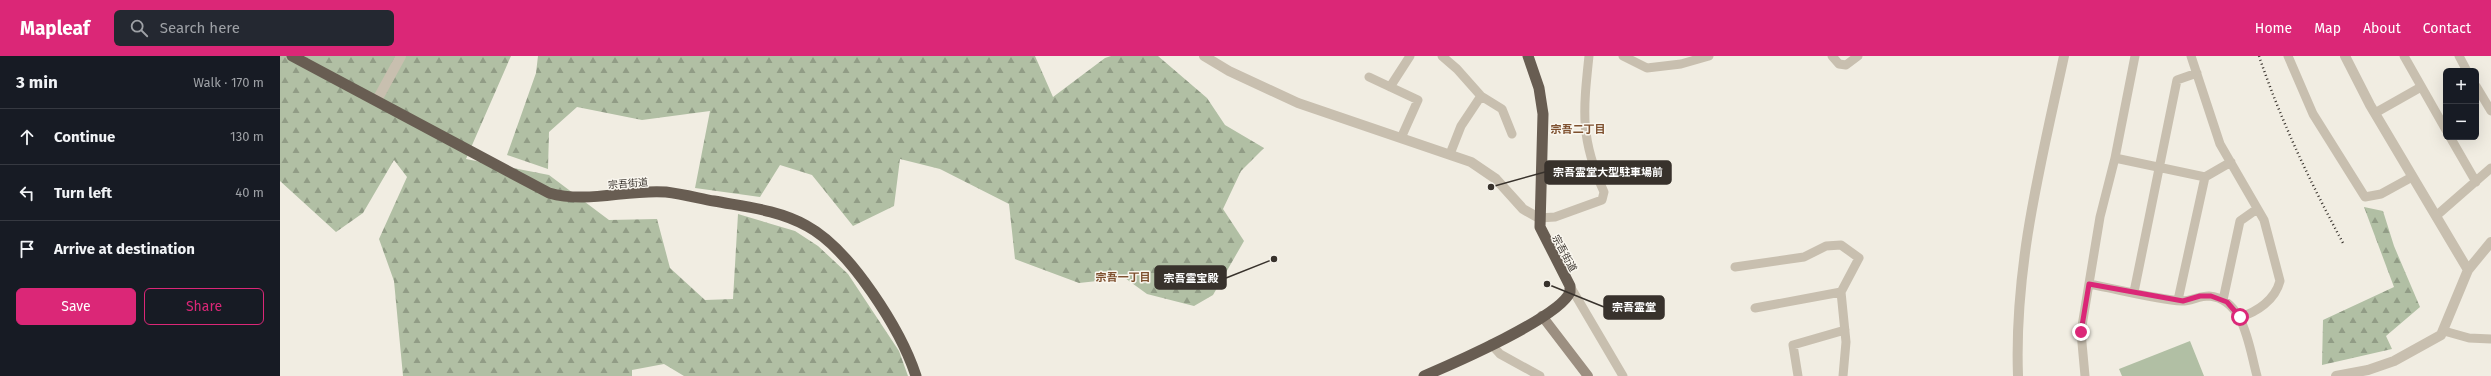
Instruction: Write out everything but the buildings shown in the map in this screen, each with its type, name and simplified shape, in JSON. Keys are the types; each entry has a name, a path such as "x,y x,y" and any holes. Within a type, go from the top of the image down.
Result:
{"highway":[{"name":"宗吾街道","path":"292,56 549,193 577,198 666,192 773,212 800,222 823,236 840,253 874,297 898,334 916,376"},
{"name":"宗吾街道","path":"1424,376 1491,344 1542,316 1568,298 1570,292 1570,286 1542,235 1539,218 1543,114 1539,88 1528,56"}],"main road":[{"path":"1542,316 1588,376"}],"street":[{"path":"377,100 400,56"},
{"path":"1204,56 1235,75 1298,103 1471,162 1496,179 1523,209 1539,218 1555,217 1602,200 1604,192 1590,159 1585,137 1589,56"},
{"path":"1390,87 1410,56"},
{"path":"1442,56 1457,68 1482,96 1502,109 1512,134"},
{"path":"1623,56 1647,68 1681,64 1709,56"},
{"path":"1832,56 1840,64 1846,65 1858,56"},
{"path":"2018,376 2017,313 2022,263 2064,56"},
{"path":"2085,376 2080,343 2089,284 2100,217 2135,56"},
{"path":"2191,56 2220,144 2264,220 2280,281 2278,289 2257,312 2240,317"},
{"path":"2288,56 2313,114 2331,146 2365,197 2381,194 2412,177"},
{"path":"2345,56 2375,114 2468,270"},
{"path":"2404,56 2443,125"},
{"path":"2459,56 2465,68"},
{"path":"2134,292 2177,80 2197,73"},
{"path":"1369,76 1418,100 1401,138"},
{"path":"2375,114 2421,88"},
{"path":"2479,91 2491,112"},
{"path":"1450,154 1461,126 1482,96"},
{"path":"2452,140 2476,182"},
{"path":"2114,158 2205,177 2231,162"},
{"path":"2436,216 2491,168"},
{"path":"2178,300 2205,177"},
{"path":"2223,300 2240,221 2258,209"},
{"path":"2336,376 2368,370 2394,361 2421,348 2444,331 2468,270 2491,242"},
{"path":"1735,267 1804,257 1826,246 1841,245 1859,258 1840,292 1846,342 1843,376"},
{"path":"2089,284 2178,300 2205,296 2223,300 2240,317 2258,376"},
{"path":"1570,286 1623,376"},
{"path":"1755,308 1840,292"},
{"path":"1798,376 1793,345 1844,330"},
{"path":"2444,331 2469,338 2491,339"},
{"path":"1491,344 1500,354 1540,376"}],"green space":[{"path":"280,56 511,56 466,159 549,175 609,220 657,219 670,268 705,300 733,299 738,214 795,231 818,246 848,274 899,351 908,376 684,376 664,364 632,370 632,376 403,376 394,281 379,239 407,177 394,160 363,213 336,232 280,181"},
{"path":"538,56 1035,56 1053,97 1105,58 1111,56 1158,56 1207,98 1225,125 1264,148 1241,171 1223,209 1244,241 1213,295 1194,306 1147,294 1125,278 1079,283 1015,259 1009,204 940,169 900,159 894,206 853,226 812,175 780,165 760,197 695,188 710,111 642,120 577,107 549,132 548,169 507,155 536,73"},
{"path":"2364,207 2383,211 2394,246 2420,307 2386,336 2392,349 2322,365 2323,320 2394,287"},
{"path":"2190,341 2204,376 2122,376 2119,369"}],"railway":[{"path":"2259,56 2297,151 2343,243"}],"place":[{"name":"宗吾霊堂大型駐車場前","path":"1491,187"},
{"name":"宗吾霊宝殿","path":"1274,259"},
{"name":"宗吾霊堂","path":"1547,284"}],"district":[{"name":"宗吾二丁目","path":"1578,129"},
{"name":"宗吾一丁目","path":"1123,277"}],"route":[{"path":"2081,332 2089,284 2183,301 2200,296 2211,296 2227,302 2240,317"}]}
